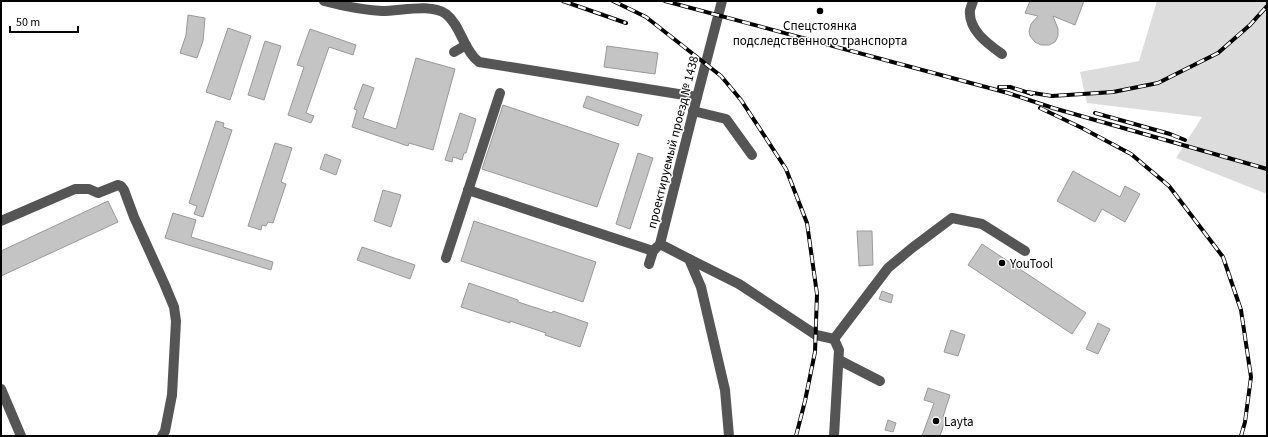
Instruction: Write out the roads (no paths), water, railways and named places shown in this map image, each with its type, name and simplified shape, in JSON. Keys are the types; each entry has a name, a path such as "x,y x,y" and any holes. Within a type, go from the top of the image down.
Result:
{"street":[{"path":"324,1 383,11 428,8 441,10 453,22 472,56 480,62 697,98"},
{"name":"проектируемый проезд № 1438","path":"722,1 700,70 697,98 657,247 689,259 739,284 816,334 834,339"},
{"path":"973,1 970,10 971,20 978,33 988,44 1002,54"},
{"path":"454,52 466,45"},
{"path":"446,258 500,92"},
{"path":"693,111 726,119 752,155"},
{"path":"1,222 75,189 89,189 98,193 118,184 121,186 174,308 176,321 172,395 165,431 162,436"},
{"path":"468,190 633,243 657,247 649,264"},
{"path":"834,436 839,350 834,339 888,268 952,218 982,224 1025,251"},
{"path":"689,259 701,287 710,320 725,390 729,436"},
{"path":"839,360 880,381"},
{"path":"1,389 21,436"}],"railway":[{"path":"563,1 626,23"},
{"path":"613,1 646,17 721,76 741,100 786,169 807,223 817,294 815,352 796,436"},
{"path":"665,1 1008,93 1053,108 1267,169"},
{"path":"1027,92 1052,96 1113,92 1158,83 1218,53 1250,25 1267,6"},
{"path":"999,87 1010,87 1032,94"},
{"path":"1040,108 1131,154 1169,186 1223,257 1241,310 1251,377 1245,422 1241,436"},
{"path":"1095,113 1170,134 1185,140"}],"place":[{"name":"Спецстоянка подследственного транспорта","path":"820,11"},
{"name":"YouTool","path":"1002,263"},
{"name":"Layta","path":"936,421"}]}
